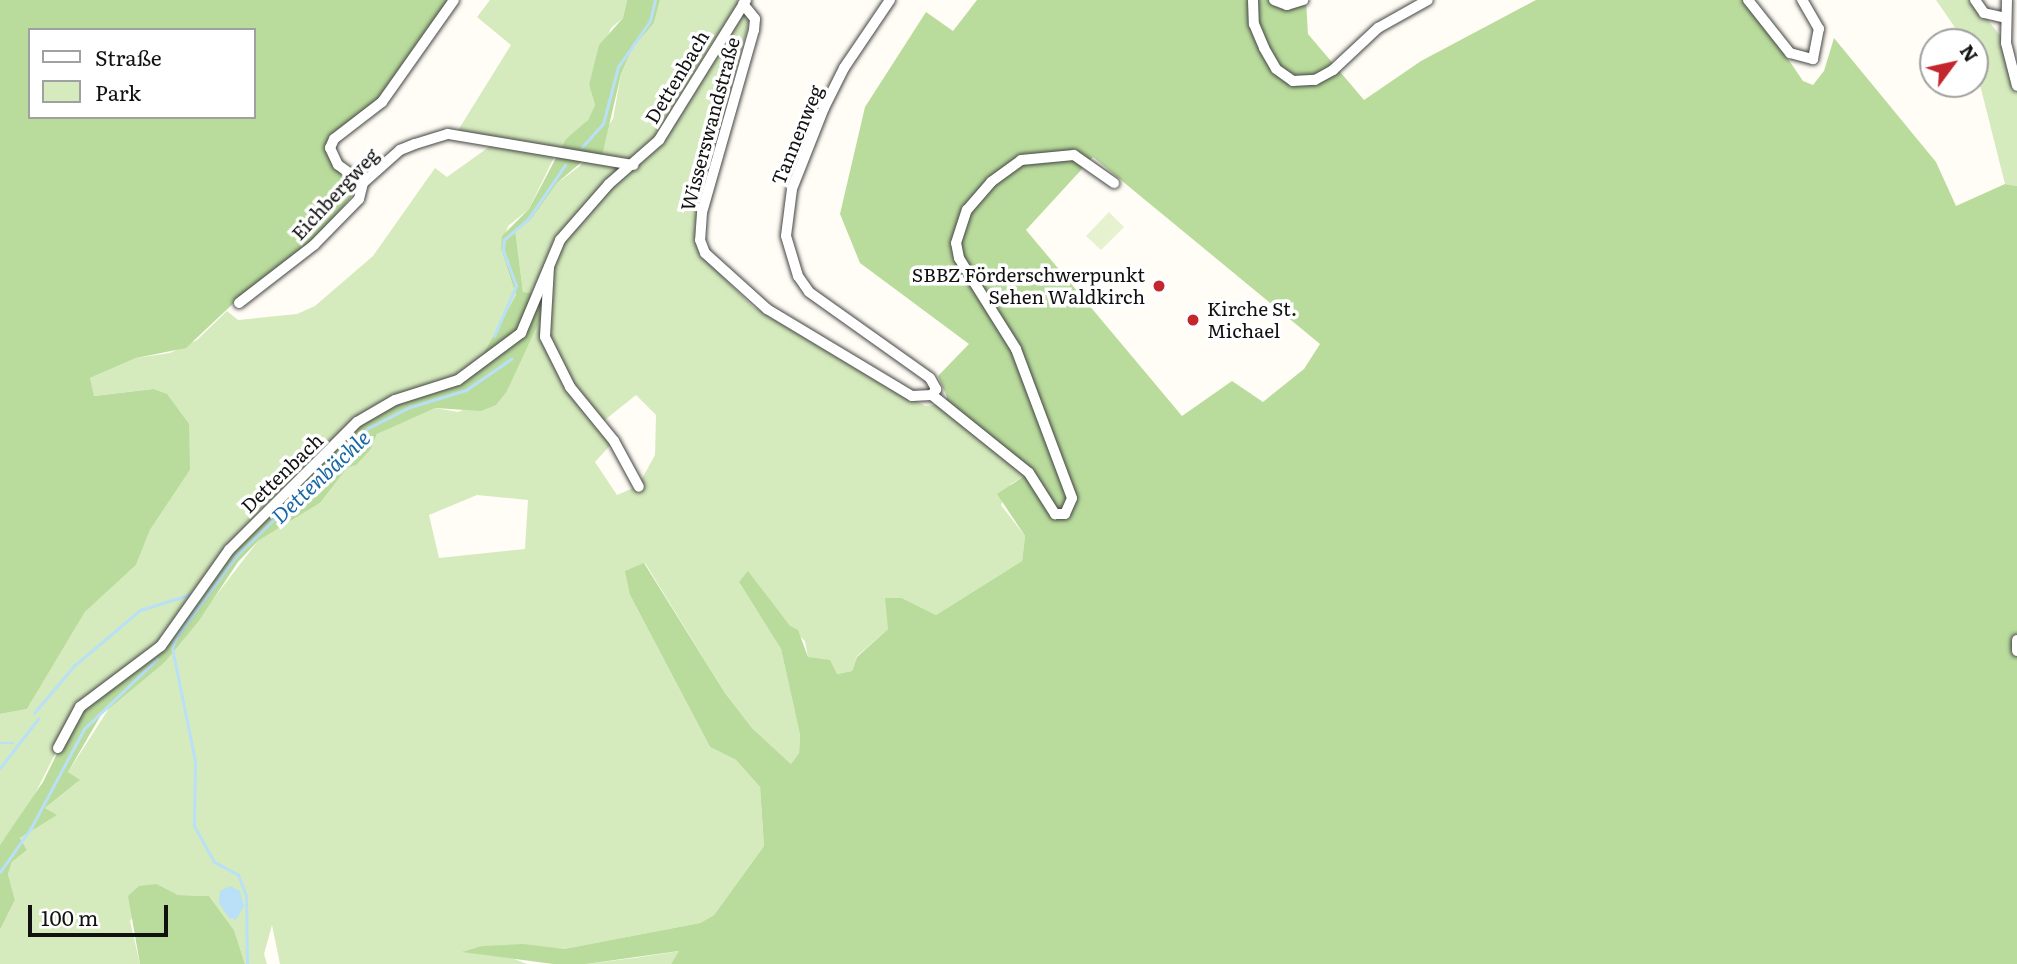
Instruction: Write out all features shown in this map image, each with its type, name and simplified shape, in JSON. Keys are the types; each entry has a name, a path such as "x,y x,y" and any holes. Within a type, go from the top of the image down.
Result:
{"street":[{"path":"363,183 338,164 330,149 334,139 382,102 454,0"},
{"name":"Tannenweg","path":"890,0 844,68 824,108 792,189 786,236 798,276 809,292 930,378 936,389 932,395"},
{"path":"1253,0 1254,24 1264,48 1276,69 1293,81 1315,80 1333,70 1378,28 1428,0"},
{"path":"1274,0 1287,5 1303,0"},
{"path":"1748,0 1790,53 1813,59 1819,29 1802,0"},
{"path":"1975,0 1984,13 2005,18"},
{"path":"2007,0 2006,43 2017,86"},
{"name":"Wisserswandstraße","path":"745,2 755,19 754,30 702,213 700,240 705,253 767,309 912,396 932,395 1029,473 1055,514 1065,514 1072,498 1016,349 959,258 956,243 967,210 991,182 1021,160 1074,155 1114,183"},
{"name":"Dettenbach","path":"58,748 80,707 161,646 229,550 357,422 395,400 458,380 521,333 550,260 580,214 659,140 745,2"},
{"name":"Eichbergweg","path":"239,303 314,245 359,198 363,183 400,150 448,134 633,165"},
{"name":"Dettenbach","path":"550,260 545,337 570,387 614,440 639,487"},
{"path":"2017,640 2017,651"}],"green space":[{"path":"0,0 450,0 375,103 328,140 326,151 356,191 313,242 238,299 186,348 136,358 90,378 94,396 153,389 167,394 189,424 190,470 150,530 136,565 85,612 27,709 0,714"},
{"path":"490,0 627,0 623,18 611,28 589,85 595,105 588,120 556,153 529,209 508,226 501,249 516,295 487,351 474,371 373,409 58,748 30,804 0,845 0,714 27,709 85,612 136,565 150,530 190,470 153,389 93,396 90,378 136,358 170,353 197,340 227,311 238,320 297,314 315,306 373,256 435,168 447,177 489,147 494,142 457,132 511,45 477,17"},
{"path":"627,0 660,0 654,23 632,49 621,74 601,160 585,159 557,183 530,221 515,229 523,292 545,295 543,313 507,391 496,405 481,411 435,408 377,434 371,449 356,465 348,467 320,503 258,541 238,562 198,622 164,663 101,715 68,772 80,780 45,808 57,815 20,838 27,850 12,862 8,874 15,900 0,930 0,845 43,782 80,707 161,646 210,574 373,409 474,371 516,295 501,249 502,236 529,209 566,139 588,120 595,105 589,85 599,45 623,18"},
{"path":"660,0 738,0 750,19 695,225 699,253 753,307 925,406 944,404 1029,473 1011,484 1001,505 1025,536 1022,561 936,615 902,598 888,629 857,656 852,671 837,674 808,657 805,641 739,582 781,649 800,735 799,753 791,764 752,728 725,693 645,563 630,595 710,747 736,760 760,787 764,846 714,915 700,923 564,949 482,946 527,964 280,964 272,925 264,954 267,964 245,964 234,930 209,896 178,895 157,884 130,921 140,964 0,964 0,930 15,900 8,874 12,862 27,850 20,838 56,815 45,808 79,781 68,772 115,699 164,663 258,541 320,503 348,467 371,449 377,434 421,412 435,408 458,412 507,391 545,295 523,292 515,229 530,221 557,183 580,166 613,119 621,74 632,49 654,23","holes":["636,395 656,415 655,455 638,486 617,495 595,462 614,441 601,423","477,495 528,500 525,549 439,558 429,515"]},
{"path":"977,0 1306,0 1308,34 1364,100 1421,61 1536,0 1748,0 1803,81 1813,85 1824,71 1834,38 1936,162 1956,206 2005,184 2017,186 2017,964 671,964 679,951 586,964 553,964 462,952 482,946 523,944 564,949 700,923 714,915 764,846 760,787 736,760 710,747 630,595 625,571 644,563 725,693 752,728 791,764 799,753 800,735 781,649 739,582 748,571 790,626 798,630 808,657 830,660 837,674 852,671 857,657 888,629 885,598 902,598 936,615 1022,561 1025,536 997,494 1029,473 944,404 947,397 938,376 969,344 860,263 840,214 865,107 926,12 953,31","holes":["1093,157 1320,344 1304,369 1263,402 1232,381 1182,416 1026,230"]},
{"path":"1936,0 1972,0 2006,43 2017,86 2017,186 2005,184 1983,98 1989,98 1989,28 1955,28"},
{"path":"1109,212 1124,227 1101,250 1086,236"},
{"path":"157,884 178,895 209,896 234,930 245,964 140,964 128,896 139,886"},
{"path":"680,951 671,964 586,964 634,958"}],"water":[{"path":"230,886 240,891 244,906 236,920 229,918 219,903 220,891"}],"waterway":[{"name":"Dettenbächle","path":"582,147 603,124 618,67 650,21 655,0"},
{"name":"Dettenbächle","path":"494,336 516,286 503,250 504,240 529,218 565,165"},
{"name":"Dettenbächle","path":"247,964 246,896 238,875 214,862 194,826 195,761 172,648 177,636 236,556 368,428 410,407 466,390 511,359"},
{"path":"34,713 74,666 140,610 192,594"},
{"name":"Dettenbächle","path":"0,872 31,828 84,729 157,659"},
{"path":"0,768 38,719"},
{"path":"0,743 13,743"}],"place":[{"name":"SBBZ Förderschwerpunkt Sehen Waldkirch","path":"1159,286"},
{"name":"Kirche St. Michael","path":"1193,320"}]}
